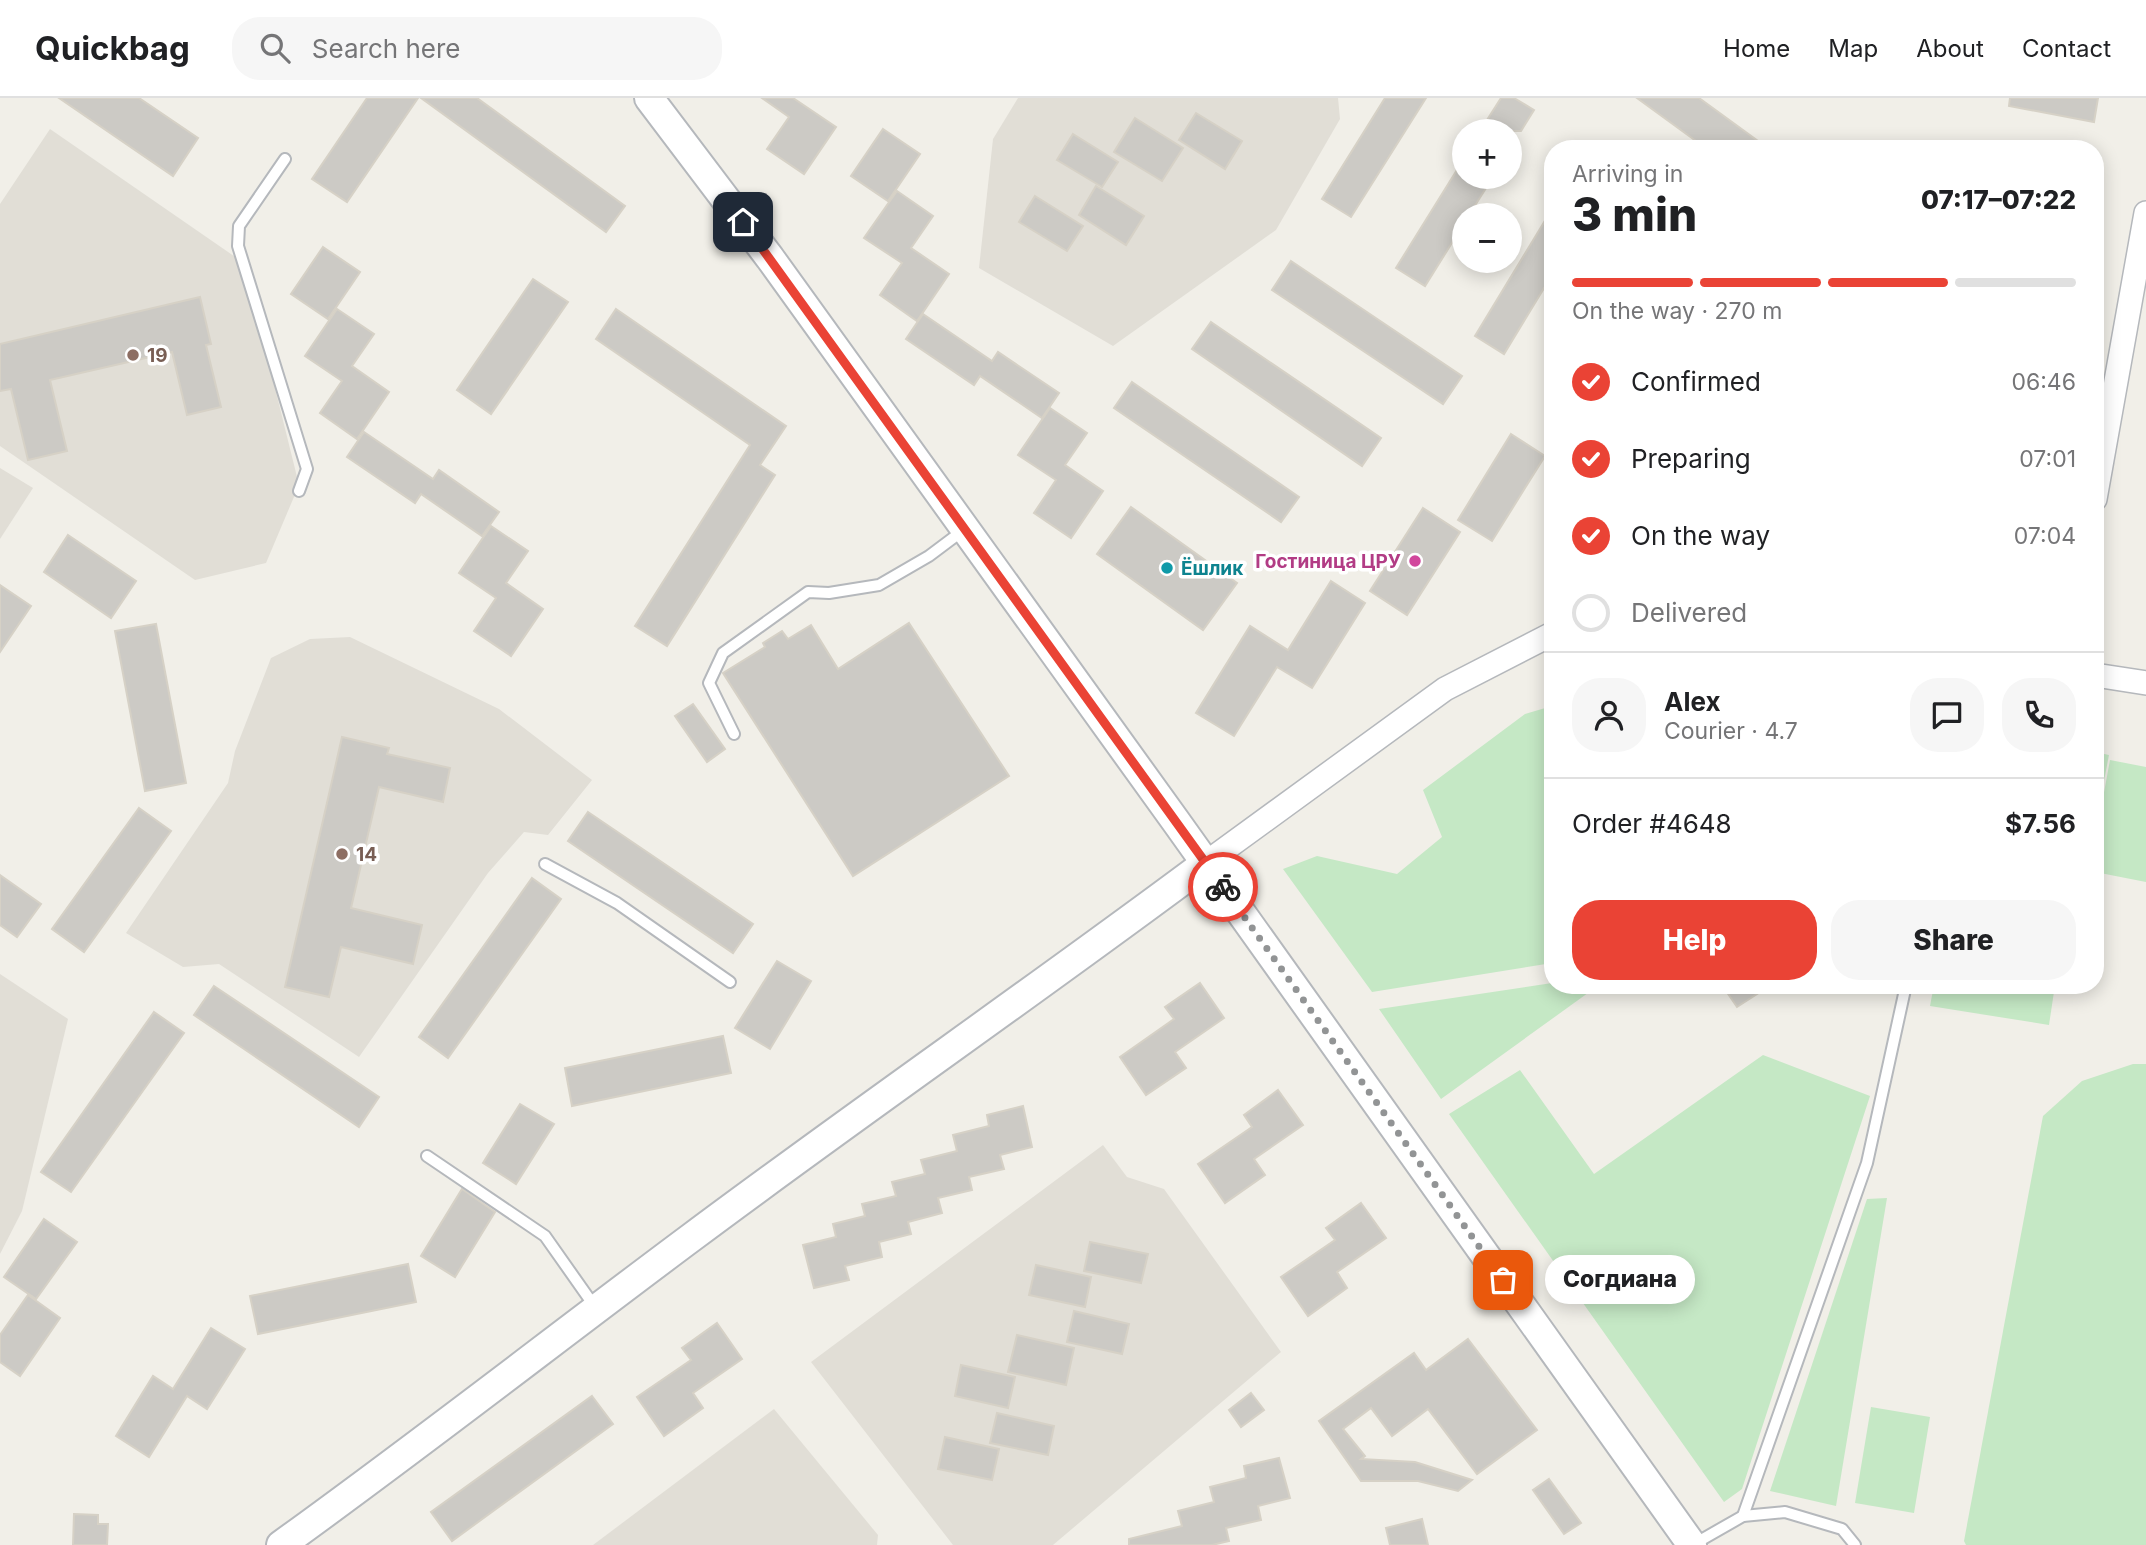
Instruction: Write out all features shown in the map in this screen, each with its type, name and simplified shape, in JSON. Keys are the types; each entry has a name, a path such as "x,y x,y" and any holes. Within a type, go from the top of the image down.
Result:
{"street":[{"path":"649,98 770,258 1692,1545"},
{"path":"2104,449 2146,213"},
{"path":"281,1545 694,1236 1445,689 1544,638"},
{"path":"2104,677 2146,684"}],"lane":[{"path":"285,159 239,226 238,246 307,469 299,491"},
{"path":"734,734 709,683 723,653 808,592 829,593 879,584 929,556 965,529"},
{"path":"545,864 617,903 730,982"},
{"path":"1743,1516 1867,1163 1904,994"},
{"path":"427,1157 545,1236 597,1309"},
{"path":"1692,1545 1743,1516 1784,1512 1842,1529 1855,1545"}],"shaded area":[{"path":"1018,98 1338,98 1340,119 1276,230 1113,346 979,268 993,139"},
{"name":"19","path":"50,129 244,263 299,485 266,563 195,580 0,446 0,204"},
{"path":"0,468 33,488 0,539"},
{"name":"14","path":"350,637 499,709 592,780 548,835 524,832 488,873 359,1057 219,964 183,967 126,933 228,783 235,751 271,658 310,639"},
{"path":"0,974 68,1019 22,1211 0,1254"},
{"path":"1103,1145 1127,1177 1164,1189 1281,1352 1053,1545 953,1545 811,1362"},
{"path":"774,1409 878,1535 877,1545 593,1545"}],"green space":[{"path":"1544,708 1544,964 1372,992 1283,869 1317,856 1397,874 1442,837 1423,790 1525,714"},
{"path":"2104,754 2109,755 2104,781"},
{"path":"2110,760 2146,767 2146,882 2104,874 2104,792"},
{"path":"1544,984 1544,994 1587,994 1441,1099 1379,1009"},
{"path":"1932,994 2054,994 2049,1025 1930,1006"},
{"path":"1763,1055 1870,1096 1742,1489 1724,1502 1449,1114 1520,1070 1594,1174"},
{"path":"2133,1064 2146,1064 2146,1545 1966,1545 1964,1541 2043,1116 2082,1081"},
{"path":"1887,1198 1836,1506 1770,1491 1867,1199"},
{"path":"1871,1407 1930,1417 1914,1513 1855,1503"}],"building":[{"path":"59,98 139,98 198,138 173,176"},
{"path":"367,98 418,98 347,202 312,179"},
{"path":"421,98 477,98 625,206 606,232"},
{"path":"762,98 793,98 836,127 804,174 767,149 789,117"},
{"path":"1385,98 1426,98 1351,217 1322,199"},
{"path":"1501,98 1514,98 1534,110 1522,129 1522,119 1488,119"},
{"path":"1637,98 1699,98 1757,140 1695,140"},
{"path":"2010,98 2098,98 2094,122 2009,106"},
{"path":"1196,113 1242,141 1225,169 1179,140"},
{"path":"1135,118 1183,148 1162,181 1114,152"},
{"path":"883,129 920,154 888,201 851,176"},
{"path":"1073,134 1118,162 1102,187 1057,160"},
{"path":"1452,178 1452,189 1485,189 1477,203 1452,203 1452,243 1425,286 1396,268"},
{"path":"1096,186 1144,216 1126,245 1079,215"},
{"path":"897,191 933,216 911,248 949,274 917,321 880,295 902,263 864,238"},
{"path":"1035,196 1083,226 1067,251 1019,222"},
{"path":"1544,222 1544,288 1504,354 1475,336 1513,273 1522,273 1522,258"},
{"path":"323,247 360,272 328,319 291,294"},
{"path":"1291,261 1462,376 1443,404 1272,290"},
{"path":"533,279 568,302 491,414 457,390"},
{"path":"200,297 211,344 206,345 221,407 187,415 172,352 50,380 67,451 28,460 11,389 0,391 0,344"},
{"path":"337,309 374,334 352,366 389,392 357,439 320,413 342,381 305,356"},
{"path":"616,309 786,426 760,465 775,475 667,646 635,626 750,445 596,339"},
{"path":"923,314 992,361 998,352 1059,393 1042,418 980,376 974,385 906,339"},
{"path":"1211,322 1381,438 1362,466 1192,349"},
{"path":"1132,382 1299,497 1281,522 1114,408"},
{"path":"1050,408 1087,433 1065,465 1103,491 1071,538 1034,513 1056,480 1018,455"},
{"path":"364,432 433,479 439,470 499,512 482,536 421,494 415,503 347,457"},
{"path":"1511,434 1544,455 1492,541 1458,520"},
{"name":"Ёшлик","path":"1131,507 1237,583 1203,630 1097,554"},
{"name":"Гостиница ЦРУ","path":"1423,508 1460,532 1407,615 1370,591"},
{"path":"491,526 528,551 506,583 543,609 511,656 474,631 496,598 459,573"},
{"path":"68,535 136,581 111,618 44,572"},
{"path":"1331,581 1365,603 1312,688 1277,667 1234,736 1196,713 1250,626 1288,650"},
{"path":"0,585 31,606 0,652"},
{"path":"909,623 1009,776 853,876 723,673 765,647 763,643 782,631 788,639 811,625 838,669"},
{"path":"156,624 186,783 145,791 115,631"},
{"path":"693,704 725,749 707,762 675,716"},
{"path":"342,737 389,748 387,754 450,768 443,802 379,787 351,908 422,925 413,964 341,947 329,997 285,987"},
{"path":"139,808 171,831 84,952 52,929"},
{"path":"588,812 753,924 733,953 568,841"},
{"path":"0,875 41,904 17,937 0,925"},
{"path":"532,878 561,899 448,1058 419,1037"},
{"path":"777,961 811,981 770,1049 735,1028"},
{"path":"1200,983 1224,1018 1175,1052 1186,1068 1146,1095 1120,1057 1174,1019 1165,1007"},
{"path":"214,986 379,1097 359,1127 194,1015"},
{"path":"1728,994 1757,994 1737,1007"},
{"path":"154,1012 184,1033 71,1192 41,1172"},
{"path":"723,1036 731,1073 572,1106 565,1068"},
{"path":"1278,1090 1303,1125 1254,1159 1265,1175 1225,1203 1198,1164 1252,1127 1244,1115"},
{"path":"520,1104 554,1124 516,1184 483,1163"},
{"path":"1023,1106 1032,1147 1000,1155 1004,1169 969,1177 972,1190 938,1198 942,1213 908,1222 911,1234 879,1242 882,1257 845,1266 849,1280 814,1288 803,1245 836,1237 833,1224 865,1216 862,1204 896,1196 892,1182 925,1174 921,1160 957,1151 953,1135 989,1126 987,1115"},
{"path":"462,1189 495,1212 455,1277 421,1256"},
{"path":"1361,1203 1386,1238 1337,1272 1347,1288 1308,1316 1281,1277 1335,1240 1326,1228"},
{"path":"44,1219 77,1242 36,1299 4,1277"},
{"path":"1090,1242 1148,1254 1141,1283 1084,1271"},
{"path":"408,1264 416,1302 258,1334 250,1296"},
{"path":"1036,1265 1091,1277 1085,1307 1029,1295"},
{"path":"28,1295 60,1318 20,1376 0,1362 0,1335"},
{"path":"1074,1311 1129,1324 1122,1354 1067,1342"},
{"path":"717,1323 742,1359 693,1393 703,1408 664,1436 637,1397 691,1360 682,1348"},
{"path":"211,1328 245,1349 207,1409 187,1396 149,1457 116,1436 153,1376 173,1389"},
{"path":"1017,1335 1074,1348 1066,1385 1008,1372"},
{"path":"1468,1339 1537,1430 1477,1474 1428,1409 1392,1436 1371,1408 1343,1429 1365,1456 1361,1459 1415,1462 1472,1480 1458,1491 1418,1481 1361,1481 1319,1421 1414,1353 1426,1370"},
{"path":"961,1365 1015,1377 1008,1408 955,1396"},
{"path":"1251,1393 1264,1410 1241,1427 1229,1410"},
{"path":"592,1396 613,1424 452,1541 431,1512"},
{"path":"997,1413 1054,1426 1048,1455 990,1443"},
{"path":"945,1437 999,1449 992,1480 938,1469"},
{"path":"1279,1458 1290,1498 1258,1506 1261,1520 1226,1528 1229,1541 1212,1545 1129,1545 1129,1539 1182,1526 1178,1511 1214,1502 1210,1487 1246,1478 1244,1466"},
{"path":"1549,1479 1581,1523 1564,1534 1533,1490"},
{"path":"74,1514 98,1515 98,1524 108,1524 107,1545 73,1545"},
{"path":"1422,1519 1428,1545 1390,1545 1386,1528"}],"way so far":[{"path":"1223,887 1503,1280"}],"place":[{"name":"19","path":"133,355"},
{"name":"Гостиница ЦРУ","path":"1415,561"},
{"name":"Ёшлик","path":"1167,568"},
{"name":"14","path":"342,854"},
{"name":"Согдиана","path":"1503,1280"}],"route":[{"path":"743,222 1223,887"}]}
